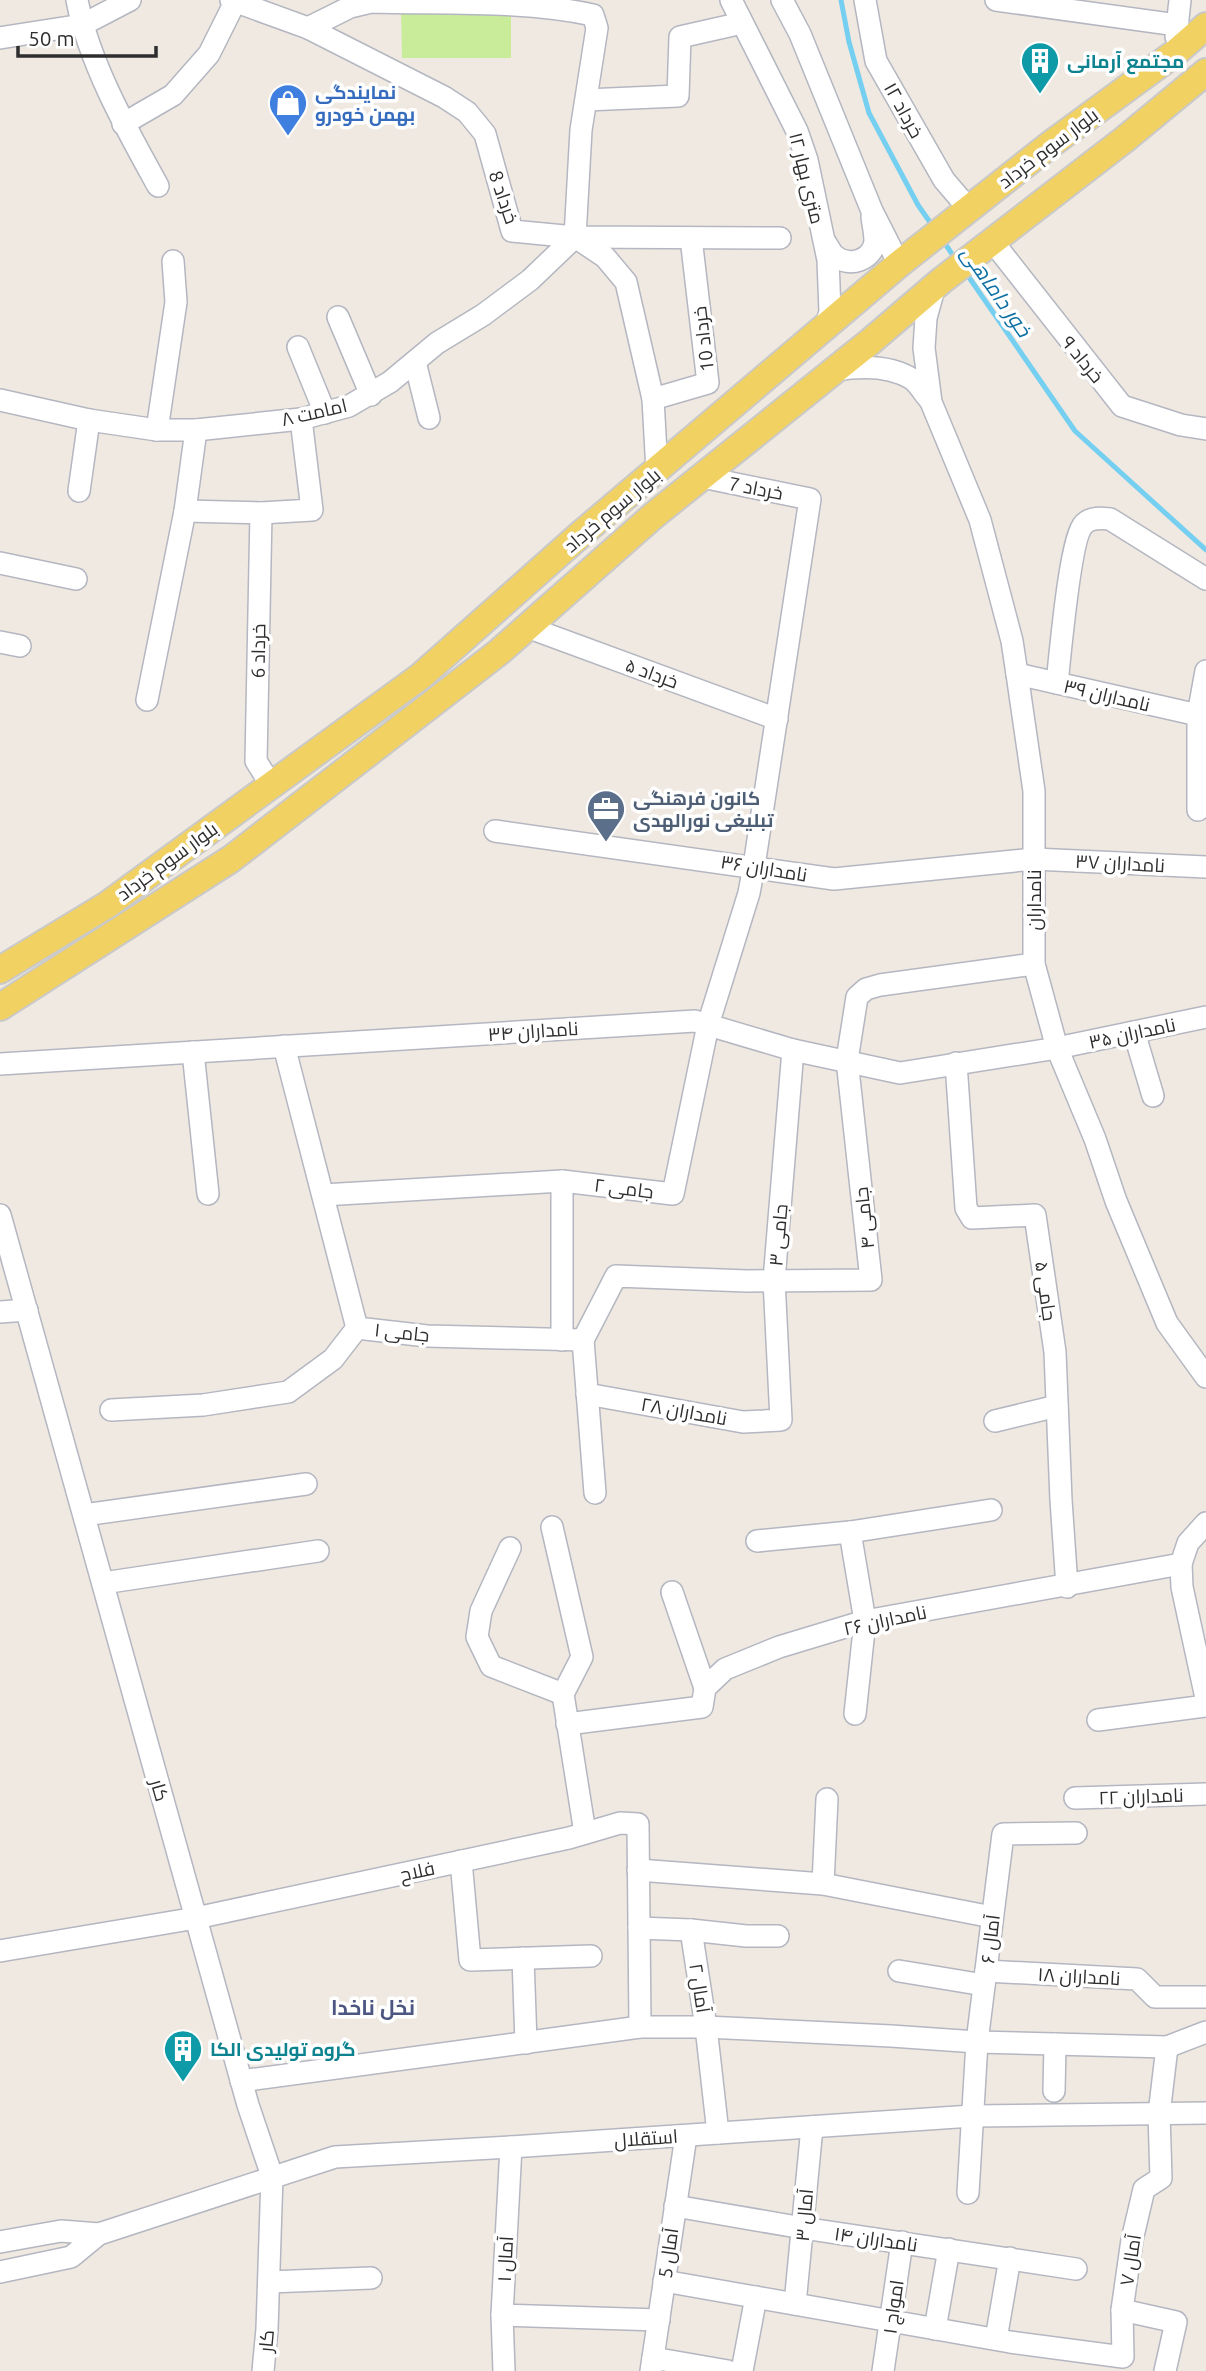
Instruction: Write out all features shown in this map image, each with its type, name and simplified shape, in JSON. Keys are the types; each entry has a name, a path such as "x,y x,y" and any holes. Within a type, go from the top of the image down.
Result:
{"main road":[{"name":"بلوار سوم خرداد","path":"0,970 107,905 421,676 581,534 908,258 1206,26"},
{"name":"بلوار سوم خرداد","path":"0,1007 231,859 499,652 702,477 1206,72"},
{"path":"581,534 600,563"}],"street":[{"path":"77,0 82,24 123,124 158,186"},
{"path":"0,38 82,24 130,0"},
{"name":"۱۲ متری بهار","path":"731,0 797,131 813,185 828,260 830,312 825,328"},
{"path":"782,0 800,34 869,202 908,258"},
{"name":"خرداد ۱۲","path":"865,0 876,61 963,213"},
{"path":"996,0 1177,25"},
{"path":"1175,52 1180,0"},
{"path":"123,124 173,95 209,54 233,1"},
{"name":"خرداد 8","path":"233,1 309,28 444,97 467,112 485,134 512,231 575,237 605,257 626,282 653,399 657,471"},
{"path":"309,28 350,7 371,2 525,3 565,6 593,15 597,28 581,130 575,237 780,238"},
{"path":"586,100 678,96 680,37 742,23"},
{"path":"822,237 835,257 849,262 861,260 872,250 875,240 869,202"},
{"name":"امامت ۸","path":"0,400 89,420 157,430 196,430 301,419 349,406 371,395 437,342 483,315 530,280 575,237"},
{"name":"خرداد 10","path":"653,399 708,383 691,238"},
{"name":"خرداد ۹","path":"987,246 1122,406 1181,425 1206,429"},
{"path":"157,430 176,302 173,261"},
{"name":"نامداران","path":"938,285 926,318 924,348 931,402 980,520 1012,641 1034,791 1034,964 1057,1048 1095,1139 1116,1201 1167,1323 1206,1377"},
{"path":"338,317 371,395"},
{"path":"298,347 325,412"},
{"path":"415,362 429,418"},
{"name":"نامداران","path":"835,370 862,366 892,371 912,380 931,402"},
{"path":"185,510 261,513 312,510 301,419"},
{"path":"79,491 89,420"},
{"path":"148,700 185,510 196,430"},
{"name":"خرداد 7","path":"702,477 810,499 777,719"},
{"name":"خرداد 6","path":"261,513 256,761 271,785"},
{"path":"1057,683 1073,559 1084,524 1097,518 1110,519 1206,579"},
{"path":"0,564 76,579"},
{"name":"خرداد ۵","path":"527,627 777,719"},
{"path":"1198,810 1198,715 1206,671"},
{"name":"نامداران ۳۹","path":"1017,674 1198,715"},
{"path":"708,1025 749,892 777,719"},
{"name":"نامداران ۳۶","path":"495,831 834,878 1034,859"},
{"name":"نامداران ۳۷","path":"1034,859 1206,867"},
{"path":"847,1060 857,997 866,989 1034,964"},
{"name":"نامداران ۳۵","path":"1057,1048 1206,1017"},
{"name":"نامداران ۳۴","path":"0,1064 695,1021 793,1050 900,1073 1057,1048"},
{"name":"جامی ۲","path":"562,1181 673,1194 708,1025"},
{"path":"1134,1032 1153,1096"},
{"name":"جامی ۱","path":"285,1046 356,1328 427,1336 573,1340"},
{"name":"جامی ۳","path":"781,1420 774,1280 793,1050"},
{"path":"193,1052 208,1194"},
{"name":"جامی ۴","path":"774,1280 871,1280 847,1060"},
{"name":"جامی ۵","path":"956,1063 966,1208 972,1218 1035,1215 1055,1352 1067,1587"},
{"path":"323,1195 562,1181 573,1340 587,1394 595,1493"},
{"name":"کار","path":"2,1227 242,2081 272,2176 263,2371"},
{"path":"573,1340 616,1276 774,1280"},
{"path":"0,1312 27,1310"},
{"path":"111,1410 203,1405 288,1392 332,1359 356,1328"},
{"name":"نامداران ۲۸","path":"587,1394 743,1422 781,1420"},
{"path":"995,1421 1057,1406"},
{"path":"84,1515 306,1484"},
{"path":"757,1541 850,1532 991,1510"},
{"path":"1206,1523 1188,1544 1181,1564 1182,1587 1206,1698"},
{"path":"552,1527 582,1657 563,1694 585,1833"},
{"path":"850,1532 865,1622 855,1714"},
{"path":"510,1548 481,1611 477,1637 491,1666 563,1694"},
{"path":"103,1583 318,1551"},
{"name":"نامداران ۲۶","path":"567,1724 702,1707 705,1688 725,1669 779,1647 865,1622 1181,1564"},
{"path":"672,1592 705,1688"},
{"path":"1098,1720 1206,1706"},
{"name":"نامداران ۲۲","path":"1075,1798 1206,1794"},
{"path":"823,1884 827,1799"},
{"name":"فلاح","path":"0,1951 196,1918 461,1861 620,1823 638,1824 638,1870"},
{"name":"آمال ۶","path":"972,2116 977,2042 1003,1835 1076,1833"},
{"path":"461,1861 470,1960 590,1956"},
{"path":"639,2027 638,1870 823,1884 992,1917"},
{"path":"639,1928 778,1936"},
{"name":"آمال ۲","path":"691,1930 718,2133"},
{"path":"523,1958 526,2043"},
{"name":"نامداران ۱۸","path":"899,1971 985,1978 1137,1979 1155,1997 1206,1997"},
{"path":"242,2081 639,2027 706,2027 977,2042 1167,2047 1206,2032"},
{"path":"1054,2091 1055,2044"},
{"path":"1159,2114 1167,2047"},
{"name":"استقلال","path":"0,2272 71,2257 99,2234 335,2157 972,2116 1206,2113"},
{"name":"آمال ۷","path":"1159,2114 1161,2178 1144,2189 1132,2240 1122,2310 1176,2322 1165,2371"},
{"path":"968,2193 972,2116"},
{"name":"آمال ۳","path":"795,2304 812,2127"},
{"name":"آمال 5","path":"652,2365 686,2136"},
{"name":"آمال ۱","path":"504,2371 502,2315 511,2147"},
{"name":"نامداران ۱۴","path":"675,2206 1076,2269"},
{"name":"استقلال","path":"0,2242 61,2231 99,2234"},
{"name":"امواج ۱","path":"883,2371 902,2242"},
{"path":"935,2329 949,2249"},
{"path":"996,2339 1010,2258"},
{"path":"269,2282 371,2278"},
{"path":"664,2281 935,2329 1123,2357 1122,2310"},
{"path":"742,2371 756,2297"},
{"path":"502,2315 659,2320"},
{"path":"652,2365 728,2371"}],"green space":[{"path":"511,8 511,58 402,58 401,9"}],"waterway":[{"name":"خور داماهی","path":"841,0 849,42 869,113 918,205 934,228"},
{"name":"خور داماهی","path":"942,239 956,260"},
{"name":"خور داماهی","path":"966,273 1075,431 1206,550"}],"place":[{"name":"مجتمع آرمانی","path":"1040,95"},
{"name":"نمایندگی بهمن خودرو","path":"288,137"},
{"name":"کانون فرهنگی تبلیغی نورالهدی","path":"606,843"},
{"name":"گروه تولیدی الکا","path":"183,2083"}],"district":[{"name":"نخل ناخدا","path":"373,2007"}]}
